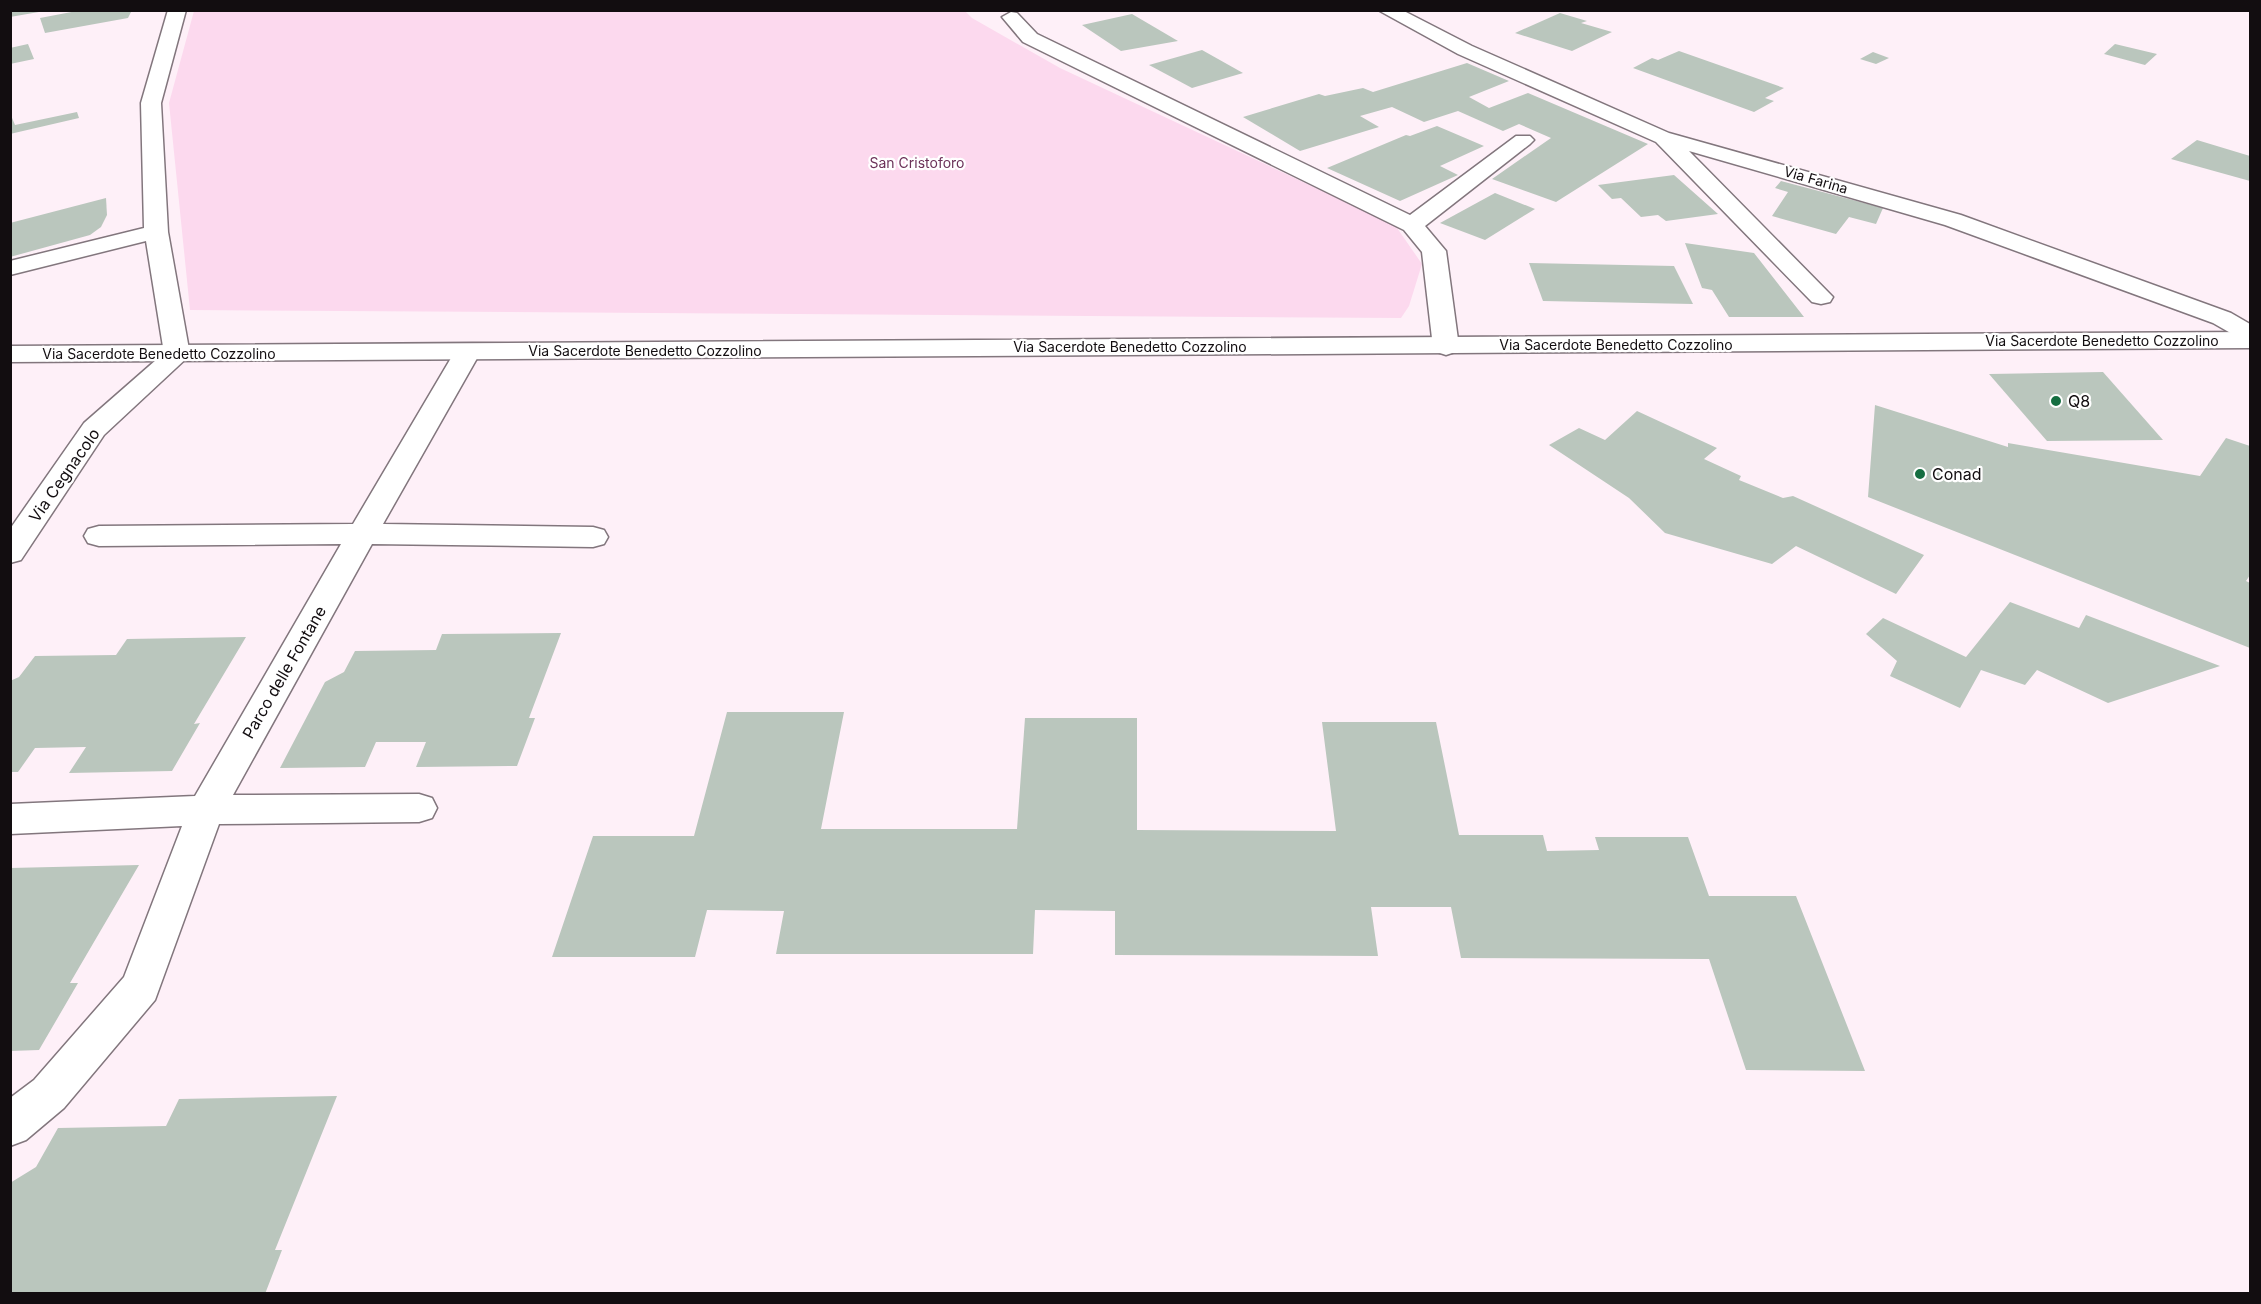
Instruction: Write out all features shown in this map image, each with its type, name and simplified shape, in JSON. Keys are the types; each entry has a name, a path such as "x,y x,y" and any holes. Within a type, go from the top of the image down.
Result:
{"street":[{"path":"177,10 151,103 156,232 177,355"},
{"name":"Via Farina","path":"1387,10 1465,50 1662,137 1953,220 2222,318 2250,334"},
{"path":"1011,17 1030,38 1412,225 1434,251 1446,347"},
{"path":"1662,137 1821,297"},
{"path":"1412,225 1523,140"},
{"path":"10,268 156,232"},
{"name":"Via Sacerdote Benedetto Cozzolino","path":"10,354 177,355 2250,340"},
{"name":"Parco delle Fontane","path":"10,1125 30,1097 141,987 206,810 467,353"},
{"name":"Via Cegnacolo","path":"10,553 94,429 177,355"},
{"path":"99,536 362,534 593,537"},
{"path":"10,819 206,810 419,808"}],"green space":[{"name":"San Cristoforo","path":"194,11 965,11 972,18 1060,68 1395,225 1422,264 1409,306 1401,318 190,310 169,103"}],"building":[{"path":"10,10 39,10 39,12 10,17"},
{"path":"82,10 132,10 128,18 45,33 40,18"},
{"path":"1560,13 1587,21 1581,23 1612,32 1572,51 1515,33"},
{"path":"1132,14 1178,41 1121,51 1082,25"},
{"path":"28,44 34,59 10,64 10,48"},
{"path":"2115,44 2157,54 2145,65 2104,54"},
{"path":"1202,50 1243,73 1192,88 1149,65"},
{"path":"1679,51 1784,88 1765,98 1774,101 1754,112 1633,68 1652,58 1658,60"},
{"path":"1873,52 1889,58 1876,64 1860,59"},
{"path":"1467,63 1509,81 1469,97 1489,108 1528,93 1648,144 1556,202 1492,179 1551,138 1519,124 1503,131 1458,111 1424,122 1392,107 1360,116 1379,127 1300,151 1243,117 1319,94 1325,96 1363,88 1373,92"},
{"path":"77,112 79,118 10,134 10,113 15,125"},
{"path":"1437,126 1484,146 1440,166 1458,175 1400,201 1327,168 1406,135 1410,136"},
{"path":"2197,140 2250,156 2250,181 2171,159"},
{"path":"1674,175 1718,214 1666,221 1658,215 1641,217 1621,198 1612,199 1598,185"},
{"path":"1781,181 1883,208 1876,224 1849,217 1836,234 1772,216 1788,192 1775,188"},
{"path":"1495,193 1535,209 1485,240 1440,223"},
{"path":"106,198 107,215 101,227 90,235 10,257 10,223"},
{"path":"1685,243 1754,253 1804,317 1729,317 1712,290 1702,288"},
{"path":"1529,263 1674,266 1693,304 1543,301"},
{"path":"2103,372 2163,440 2047,441 1989,374"},
{"path":"1875,405 2008,447 2008,443 2200,476 2226,438 2250,446 2250,575 2246,581 2250,583 2250,648 1868,497"},
{"path":"1637,411 1717,448 1704,459 1741,476 1739,480 1783,498 1793,496 1924,555 1896,594 1796,546 1772,564 1665,533 1629,498 1549,445 1579,428 1605,440"},
{"path":"2010,602 2079,628 2086,615 2220,666 2108,703 2037,670 2025,685 1981,670 1960,708 1890,676 1897,661 1866,634 1883,618 1966,657"},
{"path":"561,633 529,718 535,718 517,766 416,767 426,742 376,742 365,767 280,768 325,682 344,672 355,651 436,650 442,634"},
{"path":"246,637 194,724 200,723 172,771 69,773 86,747 35,748 18,772 10,772 10,681 19,677 35,656 116,655 127,639"},
{"path":"727,712 844,712 821,829 1017,829 1025,718 1137,718 1137,830 1336,831 1322,722 1436,722 1459,835 1543,835 1547,851 1599,850 1595,837 1688,837 1709,896 1796,896 1865,1071 1746,1070 1709,959 1461,958 1451,907 1371,907 1378,956 1115,955 1115,911 1035,910 1033,954 776,954 784,911 707,910 695,957 552,957 593,836 694,836"},
{"path":"139,865 70,983 78,983 39,1050 10,1051 10,868"},
{"path":"337,1096 275,1250 282,1250 265,1294 10,1294 10,1183 36,1167 58,1128 166,1126 179,1099"}],"place":[{"name":"Q8","path":"2056,401"},
{"name":"Conad","path":"1920,474"}]}
